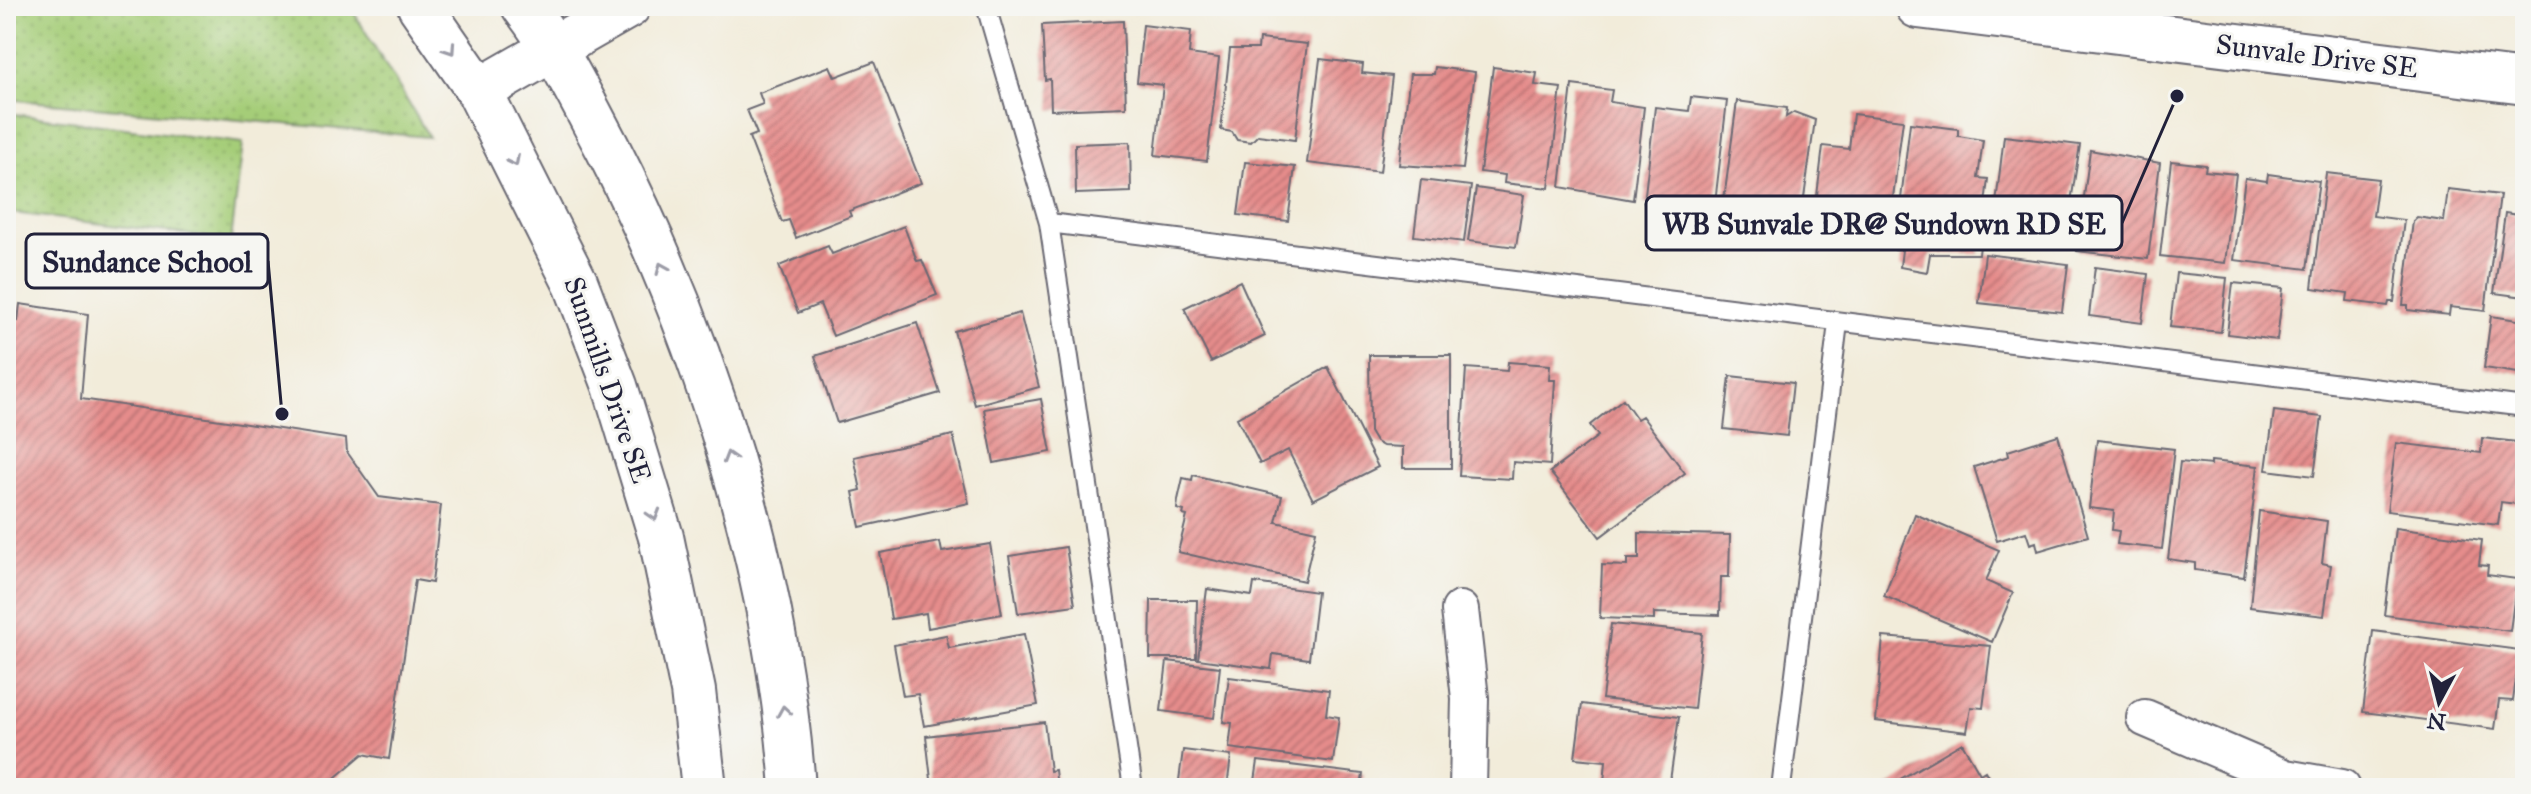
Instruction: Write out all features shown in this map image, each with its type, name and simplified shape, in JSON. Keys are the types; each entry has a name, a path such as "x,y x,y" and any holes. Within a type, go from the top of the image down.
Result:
{"street":[{"name":"Sunmills Drive SE","path":"420,6 479,91 576,284 615,386 661,537 693,691 704,788"},
{"path":"524,6 556,48 632,196 692,340 745,510 773,642 793,788"},
{"path":"479,91 628,6"},
{"name":"Sunvale Drive SE","path":"1918,6 1971,9 2525,82"},
{"path":"1460,610 1470,698 1468,788"},
{"path":"2145,718 2285,778 2342,788"}],"lane":[{"path":"986,6 1049,223 1133,788"},
{"path":"1049,223 2525,407"},
{"path":"1781,788 1838,323"}],"green space":[{"path":"6,6 350,6 429,137 6,99"},
{"path":"6,113 243,143 231,240 6,212"}],"building":[{"path":"1123,21 1126,107 1051,110 1050,79 1045,80 1042,25"},
{"path":"1143,25 1191,31 1189,54 1219,58 1207,161 1155,155 1163,85 1137,82"},
{"path":"1259,39 1307,44 1295,140 1258,135 1251,142 1237,140 1232,132 1221,130 1230,49 1258,49"},
{"path":"1320,59 1363,64 1362,73 1392,76 1380,172 1307,163"},
{"path":"874,62 921,183 849,211 851,216 796,238 789,220 782,222 749,137 757,134 747,110 763,104 759,93 830,66 835,77"},
{"path":"1435,67 1475,72 1463,169 1399,165 1410,74 1434,74"},
{"path":"1493,67 1537,73 1535,85 1561,88 1549,188 1504,183 1505,175 1480,172"},
{"path":"1572,85 1612,90 1610,102 1644,107 1633,200 1560,187"},
{"path":"1691,97 1727,101 1714,211 1644,203 1655,107 1689,111"},
{"path":"1737,101 1787,108 1786,117 1794,112 1815,120 1802,212 1723,207"},
{"path":"1853,114 1903,120 1887,244 1851,239 1849,234 1848,247 1820,243 1821,230 1813,229 1823,146 1849,149"},
{"path":"1910,123 1958,129 1958,136 1983,140 1978,178 1988,179 1979,254 1930,254 1927,272 1900,267 1902,250 1895,250"},
{"path":"2004,136 2080,145 2064,246 1992,237"},
{"path":"1130,142 1131,192 1076,194 1075,144"},
{"path":"2090,150 2160,163 2148,259 2077,251"},
{"path":"2171,161 2206,165 2205,171 2236,174 2225,263 2160,256"},
{"path":"1245,162 1295,167 1288,221 1238,215"},
{"path":"2326,173 2378,179 2373,216 2404,220 2394,302 2389,302 2388,306 2347,301 2348,293 2312,288"},
{"path":"2268,174 2319,181 2307,269 2234,260 2245,178 2267,181"},
{"path":"1421,180 1471,186 1464,242 1414,236"},
{"path":"1476,188 1524,195 1516,247 1468,241"},
{"path":"2448,189 2500,195 2485,311 2450,307 2449,315 2408,310 2408,305 2403,305 2413,221 2417,217 2444,221"},
{"path":"2505,213 2525,216 2525,297 2494,293"},
{"path":"904,226 917,261 922,260 937,295 833,336 820,304 798,313 779,266 828,246 832,254"},
{"path":"1985,254 2068,264 2062,312 1979,303"},
{"path":"2095,267 2148,274 2142,323 2089,316"},
{"path":"2176,273 2227,278 2221,332 2170,327"},
{"path":"1240,281 1265,336 1211,362 1184,308"},
{"path":"2233,283 2283,288 2277,340 2227,334"},
{"path":"20,304 88,314 81,399 346,439 347,452 379,497 441,505 432,583 415,580 389,759 363,754 323,788 6,788 6,319 18,321"},
{"path":"1020,313 1039,387 975,405 954,331"},
{"path":"2491,316 2525,321 2525,374 2484,368"},
{"path":"917,323 940,393 837,423 815,356"},
{"path":"1369,355 1451,355 1451,468 1403,468 1403,447 1383,446 1376,442 1370,432"},
{"path":"1508,362 1550,365 1549,380 1555,380 1550,465 1513,462 1512,479 1459,476 1466,368 1507,371"},
{"path":"1328,367 1378,467 1313,500 1288,450 1260,464 1237,418"},
{"path":"1730,376 1793,383 1787,436 1724,429"},
{"path":"1041,399 1051,452 994,463 984,409"},
{"path":"1623,399 1637,419 1642,416 1685,473 1600,537 1550,472 1598,436 1590,425"},
{"path":"2274,411 2322,417 2314,476 2266,470"},
{"path":"953,435 969,503 860,527 853,492 861,490 854,457"},
{"path":"2058,435 2088,536 2038,551 2036,542 2030,544 2026,532 1997,541 1974,467 2009,456 2008,451"},
{"path":"2482,438 2525,443 2525,505 2501,502 2498,525 2387,511 2396,443 2481,453"},
{"path":"2097,440 2174,449 2162,549 2117,544 2119,531 2112,530 2114,511 2089,508"},
{"path":"2211,461 2258,466 2244,577 2195,570 2195,563 2168,559 2180,462 2211,465"},
{"path":"1193,475 1282,496 1276,522 1316,531 1304,581 1178,552 1187,516 1177,509 1178,500 1183,478 1192,480"},
{"path":"2259,511 2327,521 2322,563 2331,565 2324,616 2250,607"},
{"path":"1915,514 1999,550 1986,581 2013,593 1992,642 1884,596"},
{"path":"2395,528 2482,540 2479,565 2488,566 2487,575 2517,579 2510,631 2384,615"},
{"path":"1639,533 1730,535 1729,577 1721,577 1720,615 1654,613 1654,620 1600,618 1602,565 1627,566 1627,559 1639,559"},
{"path":"940,542 942,552 990,544 1002,614 928,628 926,613 891,619 880,553"},
{"path":"1066,547 1075,605 1018,613 1009,556"},
{"path":"1254,583 1317,592 1309,659 1273,654 1271,669 1198,659 1207,589 1252,596"},
{"path":"1151,600 1197,600 1196,658 1150,658"},
{"path":"1611,624 1702,633 1694,709 1602,699"},
{"path":"2373,631 2520,650 2513,701 2499,700 2495,729 2363,712"},
{"path":"1024,634 1038,705 924,726 918,694 903,696 894,645 946,635 949,648"},
{"path":"1883,637 1991,646 1983,708 1971,707 1967,732 1876,721"},
{"path":"1167,661 1220,667 1214,718 1161,711"},
{"path":"1229,677 1329,690 1326,715 1339,717 1333,762 1229,748 1232,723 1223,722"},
{"path":"1582,704 1679,717 1669,788 1604,782 1606,761 1575,758"},
{"path":"1044,722 1050,771 1055,770 1057,788 932,788 926,736"},
{"path":"1962,743 1980,774 1985,771 1995,788 1885,788"},
{"path":"1183,750 1231,756 1227,788 1178,788"},
{"path":"1258,761 1363,774 1361,788 1254,788"}],"place":[{"name":"WB Sunvale DR@ Sundown RD SE","path":"2177,96"},
{"name":"Sundance School","path":"282,414"}]}
